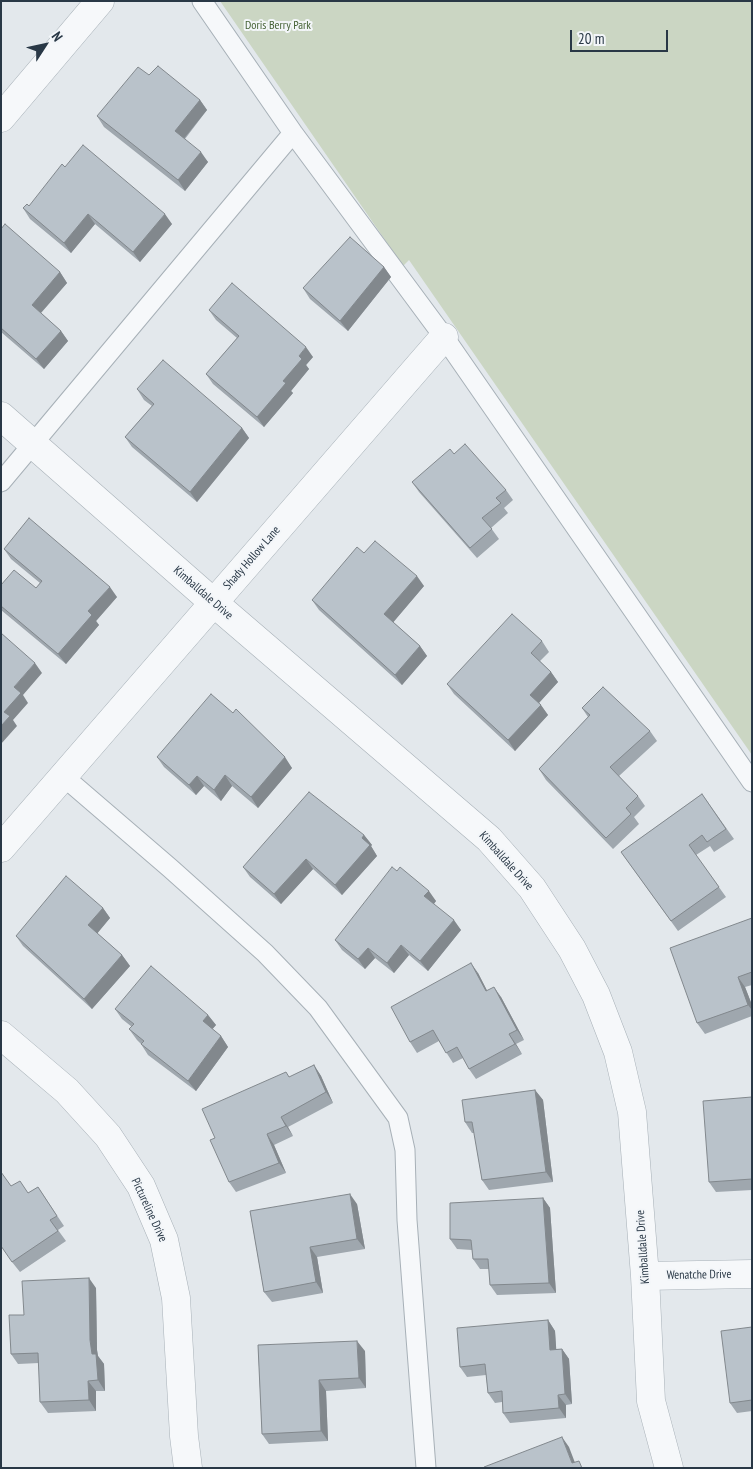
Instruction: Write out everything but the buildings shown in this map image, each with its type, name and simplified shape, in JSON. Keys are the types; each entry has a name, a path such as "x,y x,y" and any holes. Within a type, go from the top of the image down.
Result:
{"street":[{"path":"1,118 100,1"},
{"name":"Shady Hollow Lane","path":"1,848 444,337"},
{"name":"Kimballdale Drive","path":"1,416 489,840 532,888 572,949 596,995 615,1044 632,1112 645,1276 651,1401 669,1468"},
{"name":"Pictureline Drive","path":"1,1035 67,1091 108,1136 141,1186 164,1240 176,1298 184,1436 188,1468"},
{"name":"Wenatche Drive","path":"645,1276 752,1274"}],"lane":[{"path":"202,1 293,133 444,337 752,782"},
{"path":"1,482 293,133"},
{"path":"63,776 265,953 318,1008 398,1118 405,1150 408,1220 426,1468"}],"green space":[{"name":"Doris Berry Park","path":"220,1 752,1 752,755 409,260 403,266"}]}
